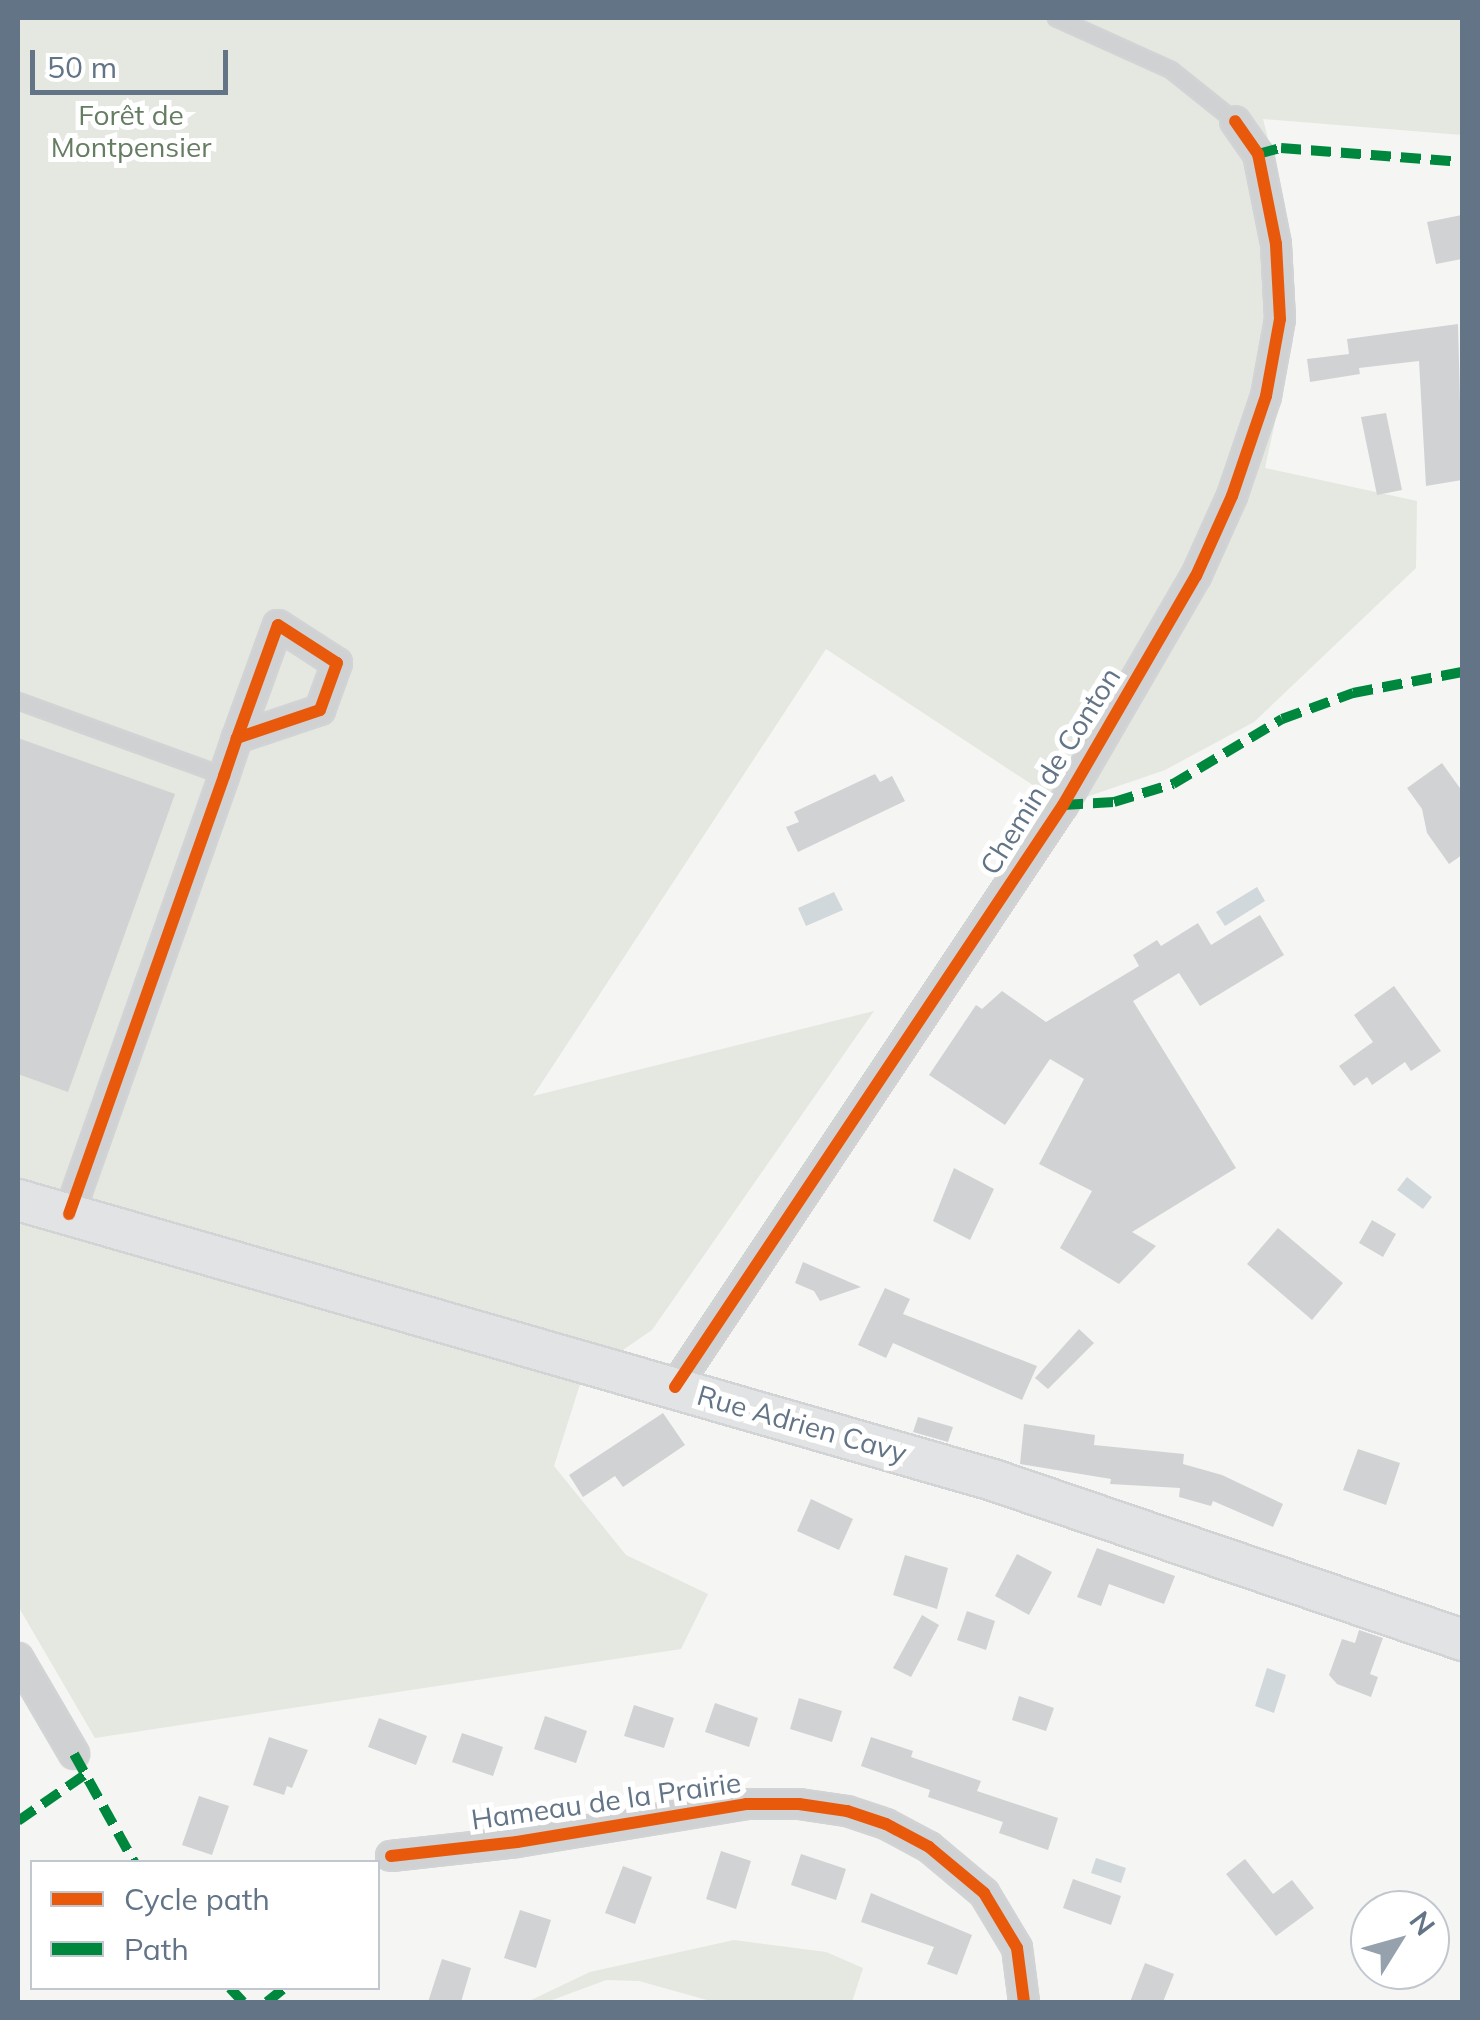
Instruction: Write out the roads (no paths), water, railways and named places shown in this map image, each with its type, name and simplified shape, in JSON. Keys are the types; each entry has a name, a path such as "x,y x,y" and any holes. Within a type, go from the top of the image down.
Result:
{"main road":[{"name":"Rue Adrien Cavy","path":"18,1200 993,1480 1462,1640"}],"street":[{"name":"Chemin de Conton","path":"676,1387 1063,805 1196,576 1232,496 1266,396 1280,319 1276,244 1258,154 1234,121"},
{"path":"69,1214 237,738"},
{"path":"18,1658 74,1754"},
{"name":"Hameau de la Prairie","path":"391,1856 518,1842 746,1804 799,1804 848,1812 886,1824 928,1847 984,1893 1017,1948 1024,2002"}],"lane":[{"name":"Chemin de Conton","path":"1056,18 1172,70 1234,121"},
{"path":"18,701 224,776"}],"park label":[{"name":"Forêt de Montpensier","path":"131,131"}]}
